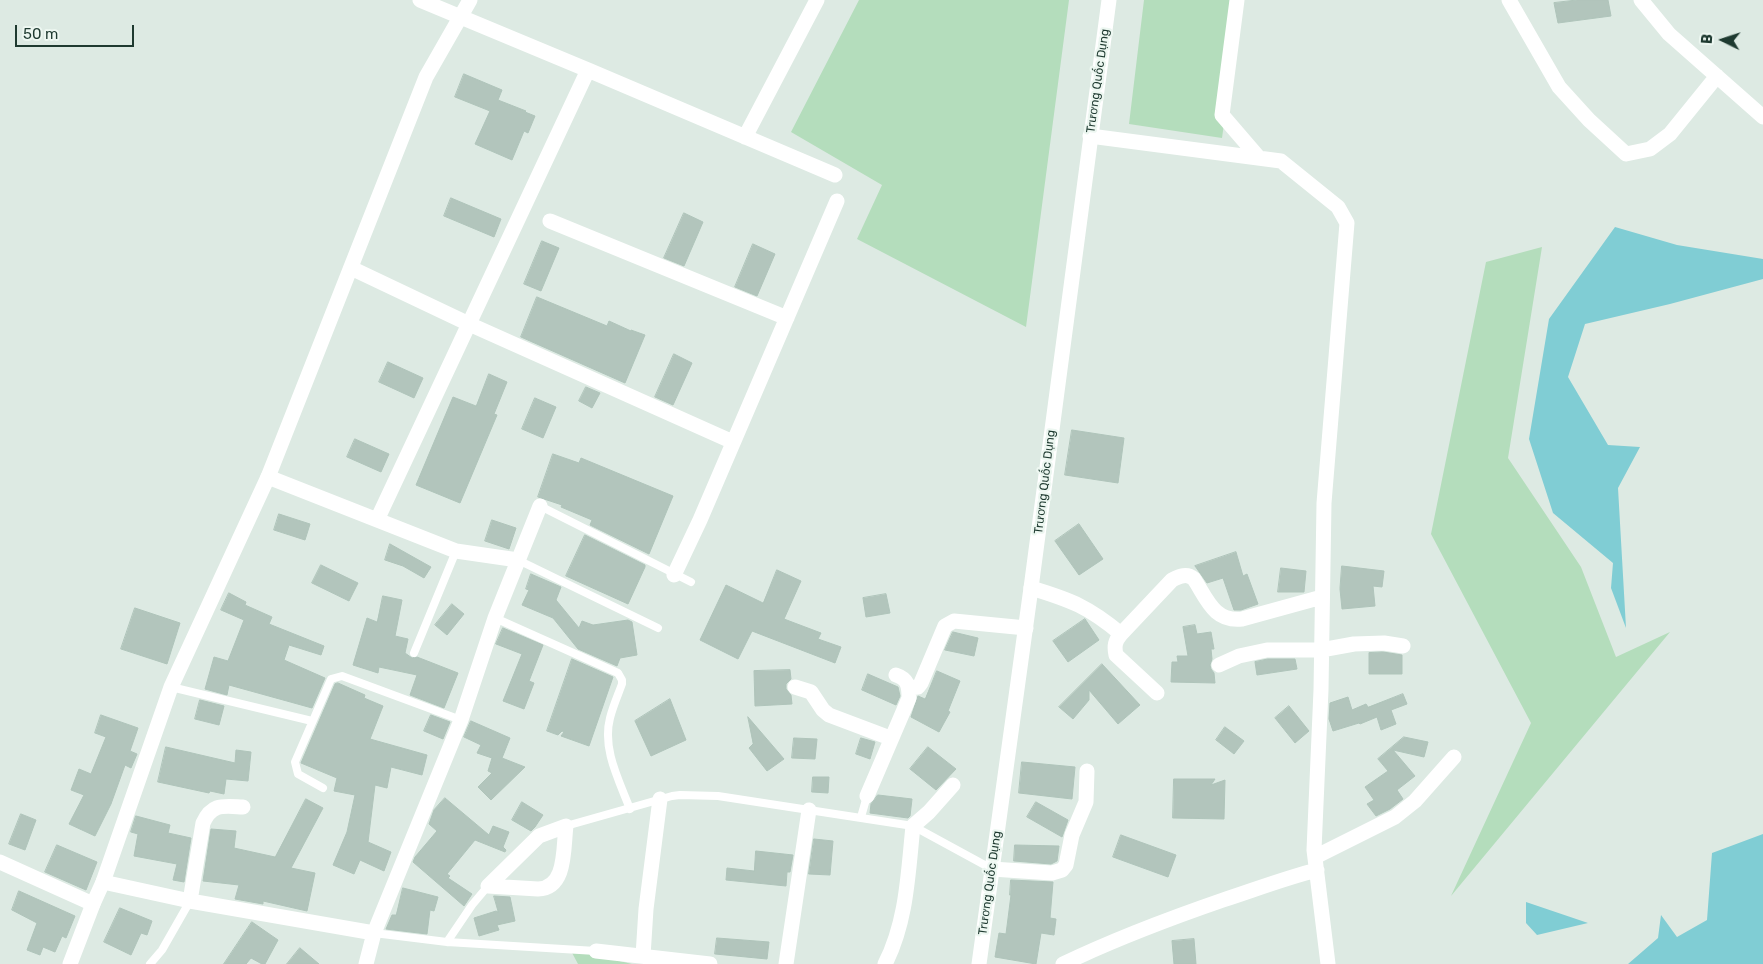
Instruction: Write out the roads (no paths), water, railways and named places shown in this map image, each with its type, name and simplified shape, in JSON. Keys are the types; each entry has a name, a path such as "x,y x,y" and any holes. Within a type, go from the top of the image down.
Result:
{"street":[{"path":"420,0 835,175"},
{"path":"70,964 103,882 171,687 268,477 426,77 470,0"},
{"path":"745,137 817,0"},
{"name":"Trương Quốc Dụng","path":"979,964 1026,628 1109,0"},
{"path":"1237,0 1222,115 1259,158"},
{"path":"1509,0 1559,87 1589,120 1626,154 1650,149 1670,134 1717,76"},
{"path":"1641,0 1669,34 1763,117"},
{"path":"377,520 588,70"},
{"path":"1090,136 1281,161 1338,207 1347,223 1324,503 1316,864 1328,964"},
{"path":"674,575 734,442 837,201"},
{"path":"550,222 787,318"},
{"path":"351,268 469,324 734,442"},
{"path":"268,477 456,551 518,560"},
{"path":"366,964 374,933 462,720 495,618 540,506"},
{"path":"1157,693 1116,655 1114,649 1115,643 1121,634 1172,580 1179,576 1194,578 1216,612 1222,617 1229,619 1242,618 1322,597"},
{"path":"1031,588 1076,602 1103,619 1121,634"},
{"path":"909,688 918,687 922,684 945,626 948,623 954,621 1026,628"},
{"path":"1220,665 1239,656 1267,650 1321,650 1354,644 1384,643 1404,646"},
{"path":"866,796 909,698 907,681 896,675"},
{"path":"795,687 811,692 823,710 829,715 890,738"},
{"path":"1063,964 1096,948 1192,911 1280,881 1316,864 1395,817 1415,801 1454,756"},
{"path":"992,869 1052,873 1062,870 1066,865 1072,835 1086,802 1088,771"},
{"path":"885,964 895,942 904,910 913,826 929,812 953,785"},
{"path":"643,956 646,909 660,799"},
{"path":"190,902 203,823 207,814 217,808 243,807"},
{"path":"786,964 809,810"},
{"path":"566,826 560,875 552,886 544,889 488,886 539,836 566,826"},
{"path":"0,862 93,904"},
{"path":"103,882 190,902 374,933"},
{"path":"1096,948 1097,964"},
{"path":"596,951 710,964"}],"lane":[{"path":"540,506 691,582"},
{"path":"414,654 456,551"},
{"path":"518,560 658,628"},
{"path":"495,618 618,673 622,684 610,718 608,747 612,764 630,809"},
{"path":"323,788 298,774 295,762 330,679 342,676 462,720"},
{"path":"171,687 312,721"},
{"path":"566,826 680,795 718,796 913,826 992,869"},
{"path":"861,817 866,796"},
{"path":"447,942 472,905 488,886"},
{"path":"150,964 162,950 190,902"},
{"path":"374,933 447,942 596,951"}],"water":[{"path":"1615,227 1677,245 1763,259 1763,279 1585,324 1568,377 1608,445 1640,447 1618,488 1626,628 1611,588 1613,563 1553,513 1529,439 1549,319"},
{"path":"1763,834 1763,964 1628,964 1658,938 1661,915 1677,937 1707,920 1712,853"},
{"path":"1526,902 1588,923 1537,935 1526,923"}]}
